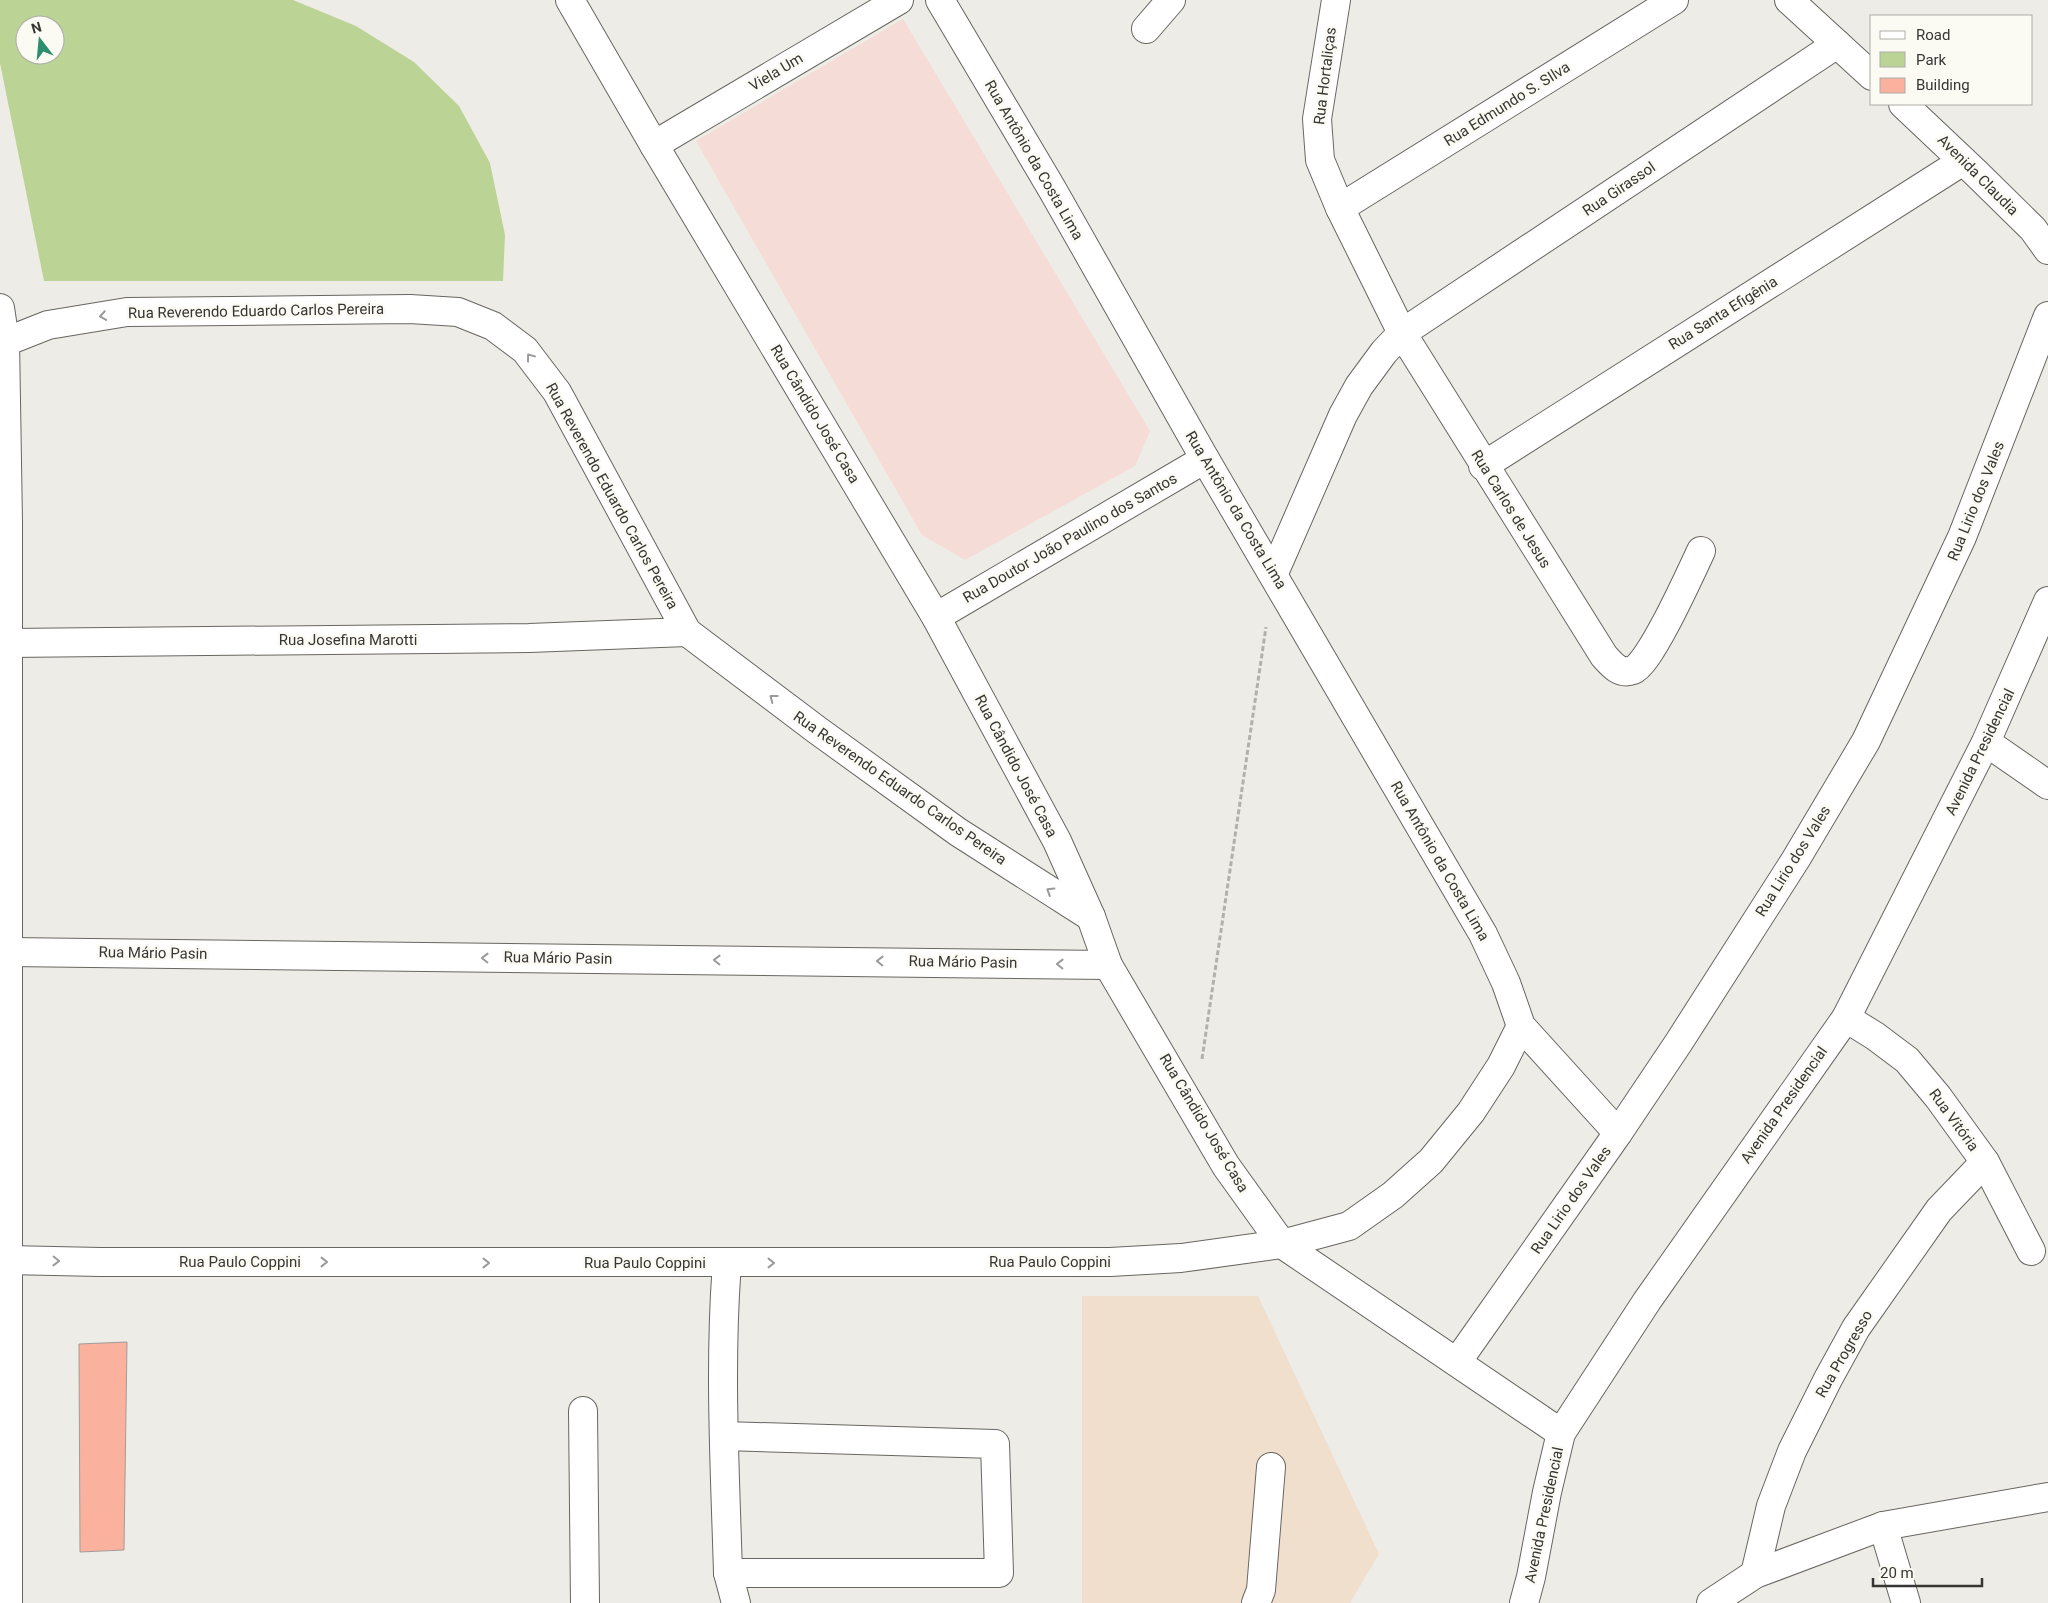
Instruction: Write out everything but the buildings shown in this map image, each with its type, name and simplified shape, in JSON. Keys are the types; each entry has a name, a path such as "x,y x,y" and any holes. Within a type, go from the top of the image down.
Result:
{"street":[{"name":"Rua Cândido José Casa","path":"570,0 654,145 936,617 1057,841 1091,917 1108,965 1226,1166 1282,1244 1561,1433"},
{"name":"Viela Um","path":"654,145 898,0"},
{"name":"Rua Antônio da Costa Lima","path":"940,0 1052,189 1205,459 1274,573 1483,934 1506,983 1521,1026"},
{"path":"1146,29 1171,0"},
{"name":"Rua Hortaliças","path":"1336,0 1317,119 1320,160 1340,208"},
{"name":"Rua Edmundo S. SIlva","path":"1340,208 1674,0"},
{"path":"1790,0 1870,74"},
{"name":"Rua Girassol","path":"1274,573 1347,408 1364,379 1384,352 1402,333 1837,44"},
{"name":"Avenida Claudia","path":"1904,105 1964,161 2033,230 2048,250"},
{"name":"Rua Santa Efigênia","path":"1483,466 1964,161"},
{"name":"Rua Carlos de Jesus","path":"1340,208 1402,333 1483,466 1604,656 1614,667 1622,672 1633,670 1641,664 1660,632 1701,551"},
{"path":"0,308 8,522 4,954 4,1260 8,1603"},
{"name":"Rua Reverendo Eduardo Carlos Pereira","path":"2,342 48,325 127,312 410,309 458,312 493,326 525,350 557,392 687,632 816,730 958,832 1091,917"},
{"name":"Rua Lirio dos Vales","path":"1457,1362 1618,1133 1796,860 1866,741 1962,537 2048,316"},
{"name":"Rua Doutor João Paulino dos Santos","path":"936,617 1205,459"},
{"name":"Avenida Presidencial","path":"1524,1603 1561,1433 1646,1301 1846,1018 1986,742 2048,601"},
{"name":"Rua Josefina Marotti","path":"8,643 529,638 687,632"},
{"path":"1986,742 2048,784"},
{"name":"Rua Mário Pasin","path":"4,954 1108,965"},
{"name":"Rua Vitória","path":"1846,1018 1876,1036 1907,1060 1938,1096 1984,1162 2031,1251"},
{"path":"1521,1026 1618,1133"},
{"name":"Rua Paulo Coppini","path":"4,1260 100,1262 1110,1262 1182,1258 1282,1244 1349,1226 1393,1195 1431,1161 1471,1112 1501,1066 1521,1026"},
{"name":"Rua Progresso","path":"1755,1574 1771,1506 1792,1451 1847,1345 1891,1277 1939,1210 1984,1162"},
{"path":"728,1263 724,1300 724,1436 728,1573 736,1603"},
{"path":"583,1412 585,1603"},
{"path":"724,1436 995,1444 1000,1573 728,1573"},
{"path":"1256,1603 1261,1590 1271,1467"},
{"path":"1711,1603 1755,1574 1883,1526 2048,1497"},
{"path":"1883,1526 1906,1603"}],"path":[{"path":"1201,1062 1266,622"}],"shaded area":[{"path":"903,19 1150,431 1135,466 965,560 922,535 696,141"},
{"path":"1082,1296 1258,1296 1379,1554 1350,1603 1082,1603"}],"green space":[{"path":"0,0 293,0 356,26 414,62 459,106 490,163 505,235 503,281 44,281 0,63"}]}
